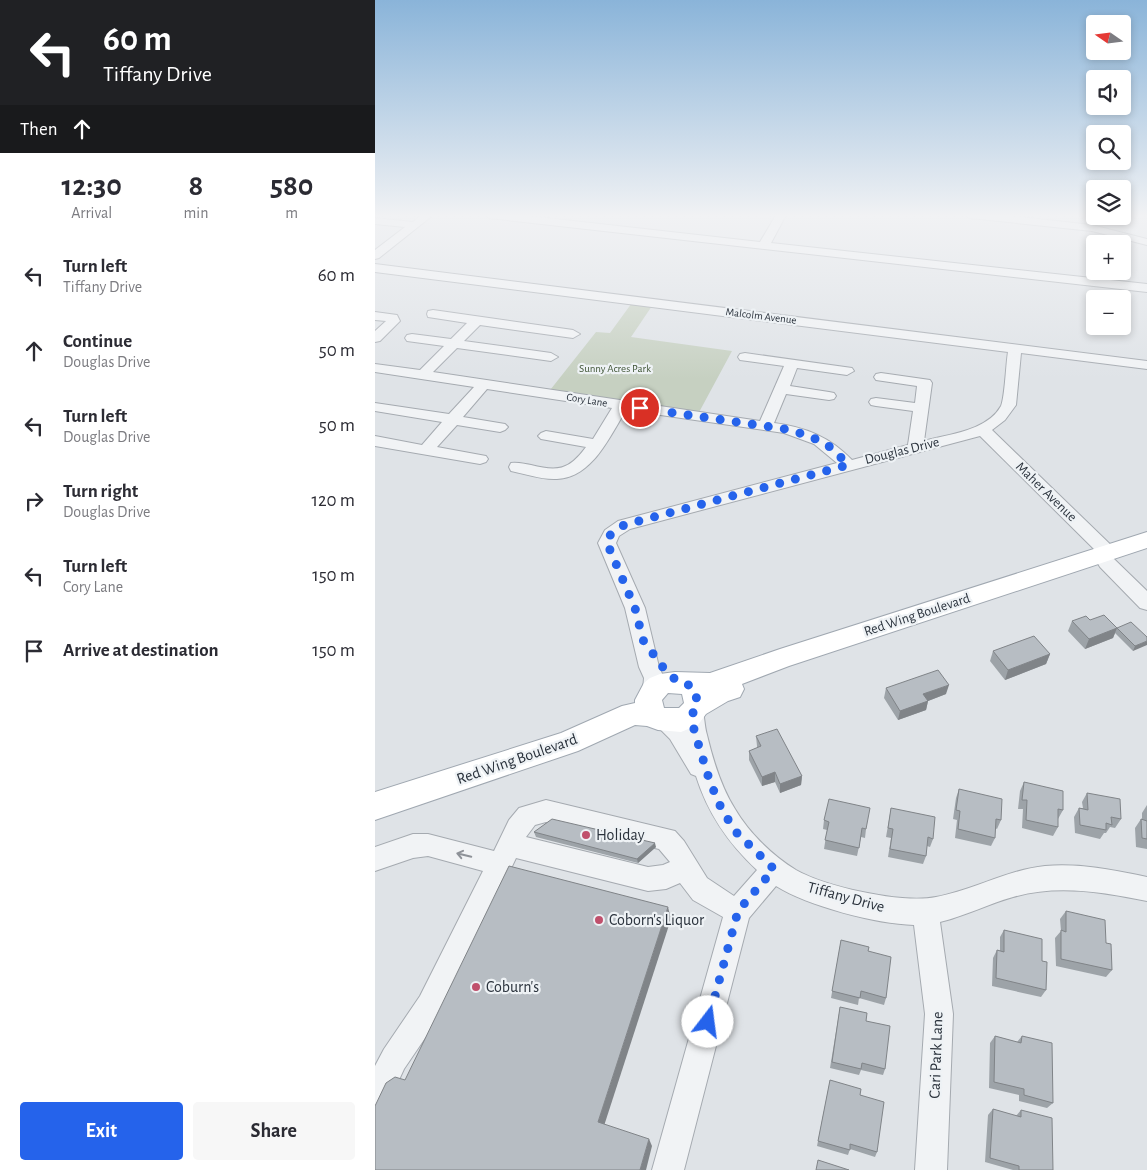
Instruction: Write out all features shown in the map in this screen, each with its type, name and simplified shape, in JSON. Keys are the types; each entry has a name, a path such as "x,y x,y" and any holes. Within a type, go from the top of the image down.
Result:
{"main road":[{"name":"Red Wing Boulevard","path":"375,792 599,719 673,701 719,693 1107,557 1147,540"},
{"name":"Red Wing Boulevard","path":"1107,557 1147,549"},
{"name":"Red Wing Boulevard","path":"375,806 568,743 632,714 673,701"}],"street":[{"name":"Malcolm Avenue","path":"388,270 1147,365"},
{"path":"983,270 1147,288"},
{"path":"433,314 573,334"},
{"path":"375,316 392,318 395,321 375,338"},
{"path":"423,375 477,321"},
{"path":"412,338 551,357"},
{"name":"Douglas Drive","path":"673,701 654,678 635,608 607,543 609,536 614,530 624,525 983,430 1000,417 1009,405 1015,348"},
{"path":"745,357 847,371"},
{"path":"765,426 792,364"},
{"name":"Cory Lane","path":"375,368 765,426 810,436 832,448 848,465"},
{"path":"881,377 925,382 915,448"},
{"path":"426,450 484,384"},
{"path":"781,389 829,396"},
{"path":"876,402 921,408"},
{"path":"517,467 535,472 561,474 582,462 621,405"},
{"path":"375,407 500,427"},
{"name":"Maher Avenue","path":"983,430 1107,557 1147,603"},
{"path":"546,436 596,444"},
{"path":"375,441 480,459"},
{"path":"673,701 678,732 687,750 710,782"},
{"name":"Tiffany Drive","path":"710,782 722,810 736,832 774,869 794,883 865,905 892,910 925,912 954,905 1014,884 1056,878 1095,880 1147,889"},
{"path":"375,1097 394,1059 430,1006 505,854 527,816 546,811 665,839 673,845 697,887 711,897 738,911"},
{"path":"375,859 413,846 428,845 505,854 648,879 666,877 685,867"},
{"path":"668,1170 738,911 774,869"},
{"name":"Cari Park Lane","path":"925,912 939,1014 931,1170"}],"green space":[{"name":"Sunny Acres Park","path":"634,300 654,303 631,337 732,351 697,416 547,394 596,332 610,333"}],"building":[{"path":"1104,615 1117,628 1089,639 1072,621 1086,616 1090,620"},
{"path":"1131,622 1147,637 1147,641 1135,646 1117,628"},
{"path":"1034,636 1050,654 1008,670 993,651"},
{"path":"938,670 949,685 923,694 928,701 900,711 886,688"},
{"path":"777,729 802,776 780,784 775,772 762,777 749,751 761,746 756,736"},
{"path":"1024,782 1063,791 1063,810 1058,809 1058,827 1026,820 1027,800 1022,800"},
{"path":"959,789 1002,799 1001,820 996,819 995,838 958,829 960,811 956,810"},
{"path":"1087,793 1120,799 1121,819 1111,817 1112,825 1106,823 1106,830 1080,825 1079,808 1088,810"},
{"path":"829,799 870,808 866,829 862,828 859,848 825,840 829,822 824,820"},
{"path":"891,808 935,817 933,839 928,837 926,856 890,849 893,829 888,828"},
{"path":"552,819 655,843 637,859 534,832"},
{"path":"1141,819 1147,821 1147,839 1142,838"},
{"path":"509,866 668,907 598,1122 649,1139 640,1170 375,1170 375,1106 386,1083 395,1077 405,1080"},
{"path":"1066,911 1105,920 1106,943 1111,944 1112,970 1061,959 1061,930 1066,932"},
{"path":"1004,930 1042,939 1042,961 1047,962 1046,990 996,978 997,950 1004,952"},
{"path":"841,940 869,947 868,951 891,957 886,998 861,991 860,998 832,991"},
{"path":"840,1007 867,1013 866,1021 890,1026 885,1069 862,1063 861,1069 832,1062"},
{"path":"995,1036 1021,1043 1022,1036 1052,1043 1053,1103 1024,1095 1024,1089 994,1082"},
{"path":"830,1080 861,1089 860,1095 884,1102 877,1152 850,1144 850,1150 818,1141"},
{"path":"993,1109 1021,1117 1021,1110 1052,1118 1053,1170 1019,1170 1019,1166 990,1158"},
{"path":"818,1160 849,1170 816,1170"}],"place":[{"name":"Holiday","path":"586,835"},
{"name":"Coborn's Liquor","path":"599,920"},
{"name":"Coburn's","path":"476,987"}],"route":[{"path":"640,408 785,429 810,436 832,448 848,465 624,525 614,530 609,536 607,543 635,608 643,640 665,670 677,681 693,688 696,693 698,699 697,706 693,712 694,730 710,782 722,810 736,832 774,869 738,911 708,1022"}]}
